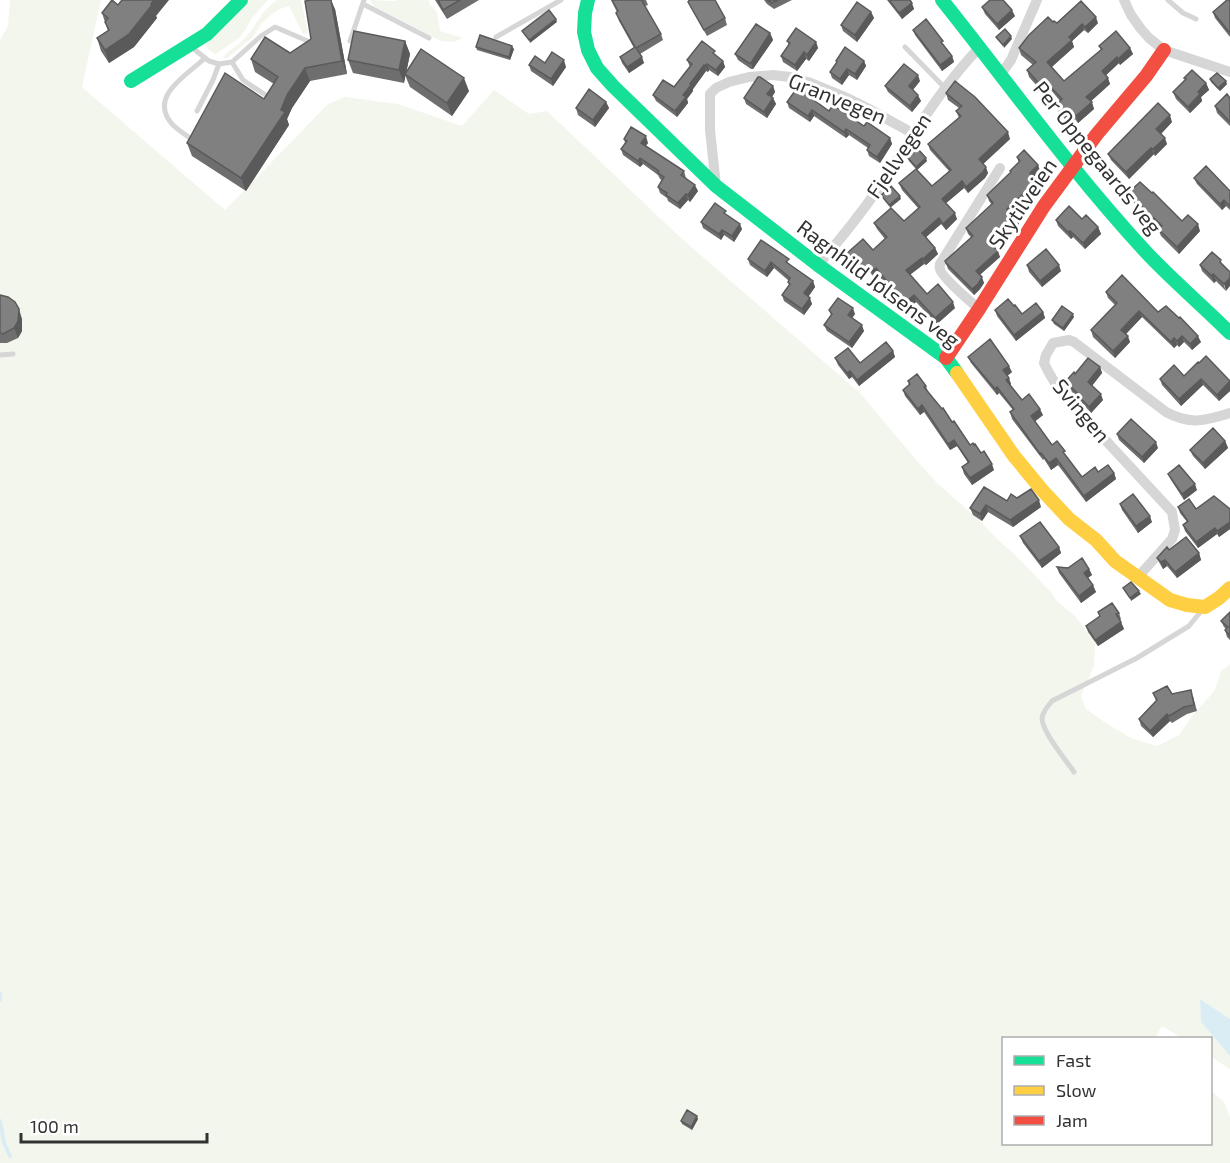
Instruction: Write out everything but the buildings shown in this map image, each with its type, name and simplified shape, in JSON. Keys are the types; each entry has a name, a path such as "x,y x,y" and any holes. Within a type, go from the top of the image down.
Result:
{"street":[{"path":"131,81 207,34 241,0"},
{"name":"Ragnhild Jølsens veg","path":"588,0 584,32 588,50 597,68 633,107 716,186 818,265 946,358 1014,456 1042,490 1069,519 1096,540 1115,561 1170,600 1205,607"},
{"name":"Per Oppegaards veg","path":"942,0 1073,166 1152,259 1230,333"},
{"path":"1001,74 1011,60 1037,0"},
{"path":"1124,0 1141,29 1164,50 1230,72"},
{"name":"Fjellvegen","path":"818,265 866,206 945,88 980,47"},
{"name":"Skytilveien","path":"946,358 1044,206 1122,103 1139,86 1164,50"},
{"name":"Granvegen","path":"716,186 710,130 710,94 716,88 729,82 772,75 808,82 867,108 914,134"},
{"path":"979,309 942,273 940,264 1000,168"},
{"name":"Svingen","path":"1137,578 1172,539 1175,531 1172,512 1059,390 1044,363 1049,348 1053,343 1061,340 1074,342 1166,412 1176,417 1196,422 1230,413"},
{"path":"1205,607 1230,588"}],"lane":[{"path":"496,37 561,0"},
{"path":"1168,0 1187,16 1196,19"},
{"path":"350,41 363,2 429,38"},
{"path":"189,45 209,61 219,64 232,62 261,36 275,27 310,42"},
{"path":"905,47 945,88"},
{"path":"193,140 175,127 165,113 164,104 174,85 205,58"},
{"path":"232,62 243,80 267,96"},
{"path":"197,111 219,64"},
{"path":"0,355 13,354"},
{"path":"1074,772 1044,729 1042,717 1046,708 1052,701 1137,658 1189,626 1205,607"}],"shaded area":[{"path":"10,0 101,0 82,87 225,210 328,104 345,97 398,104 462,126 494,90 529,114 547,111 681,238 860,393 937,483 979,520 1051,592 1056,600 1075,616 1095,642 1094,666 1081,696 1086,709 1131,738 1157,746 1179,735 1215,690 1221,671 1230,664 1230,1019 1200,999 1201,1022 1230,1056 1230,1069 1212,1058 1212,1037 1180,1037 1162,1026 1156,1037 1002,1037 1002,1145 1212,1145 1212,1092 1224,1102 1230,1117 1230,1163 0,1163 0,40 8,26"},
{"path":"249,0 268,0 239,38 216,54 210,51 206,46 207,42"},
{"path":"277,0 301,0 308,33 303,34 289,6 272,14 261,24 253,37 226,59 223,57 245,38 267,9"},
{"path":"370,0 429,0 430,5 437,12 440,31 463,38 454,42 441,41 377,8"},
{"path":"1200,999 1230,1019 1230,1056 1201,1022"}],"waterway":[{"path":"0,994 0,1000"},
{"path":"0,1121 4,1143 10,1156"}],"traffic: fast":[{"path":"131,81 207,34 241,0"},
{"path":"588,0 584,32 588,50 597,68 613,86 716,186 818,265 946,358 957,373"},
{"path":"942,0 1066,159 1118,221 1155,262 1230,333"}],"traffic: slow":[{"path":"957,373 1014,456 1042,490 1069,519 1096,540 1115,561 1170,600 1187,605 1205,607 1230,588"}],"traffic: jam":[{"path":"946,358 1044,206 1097,134 1146,76 1164,50"}]}
